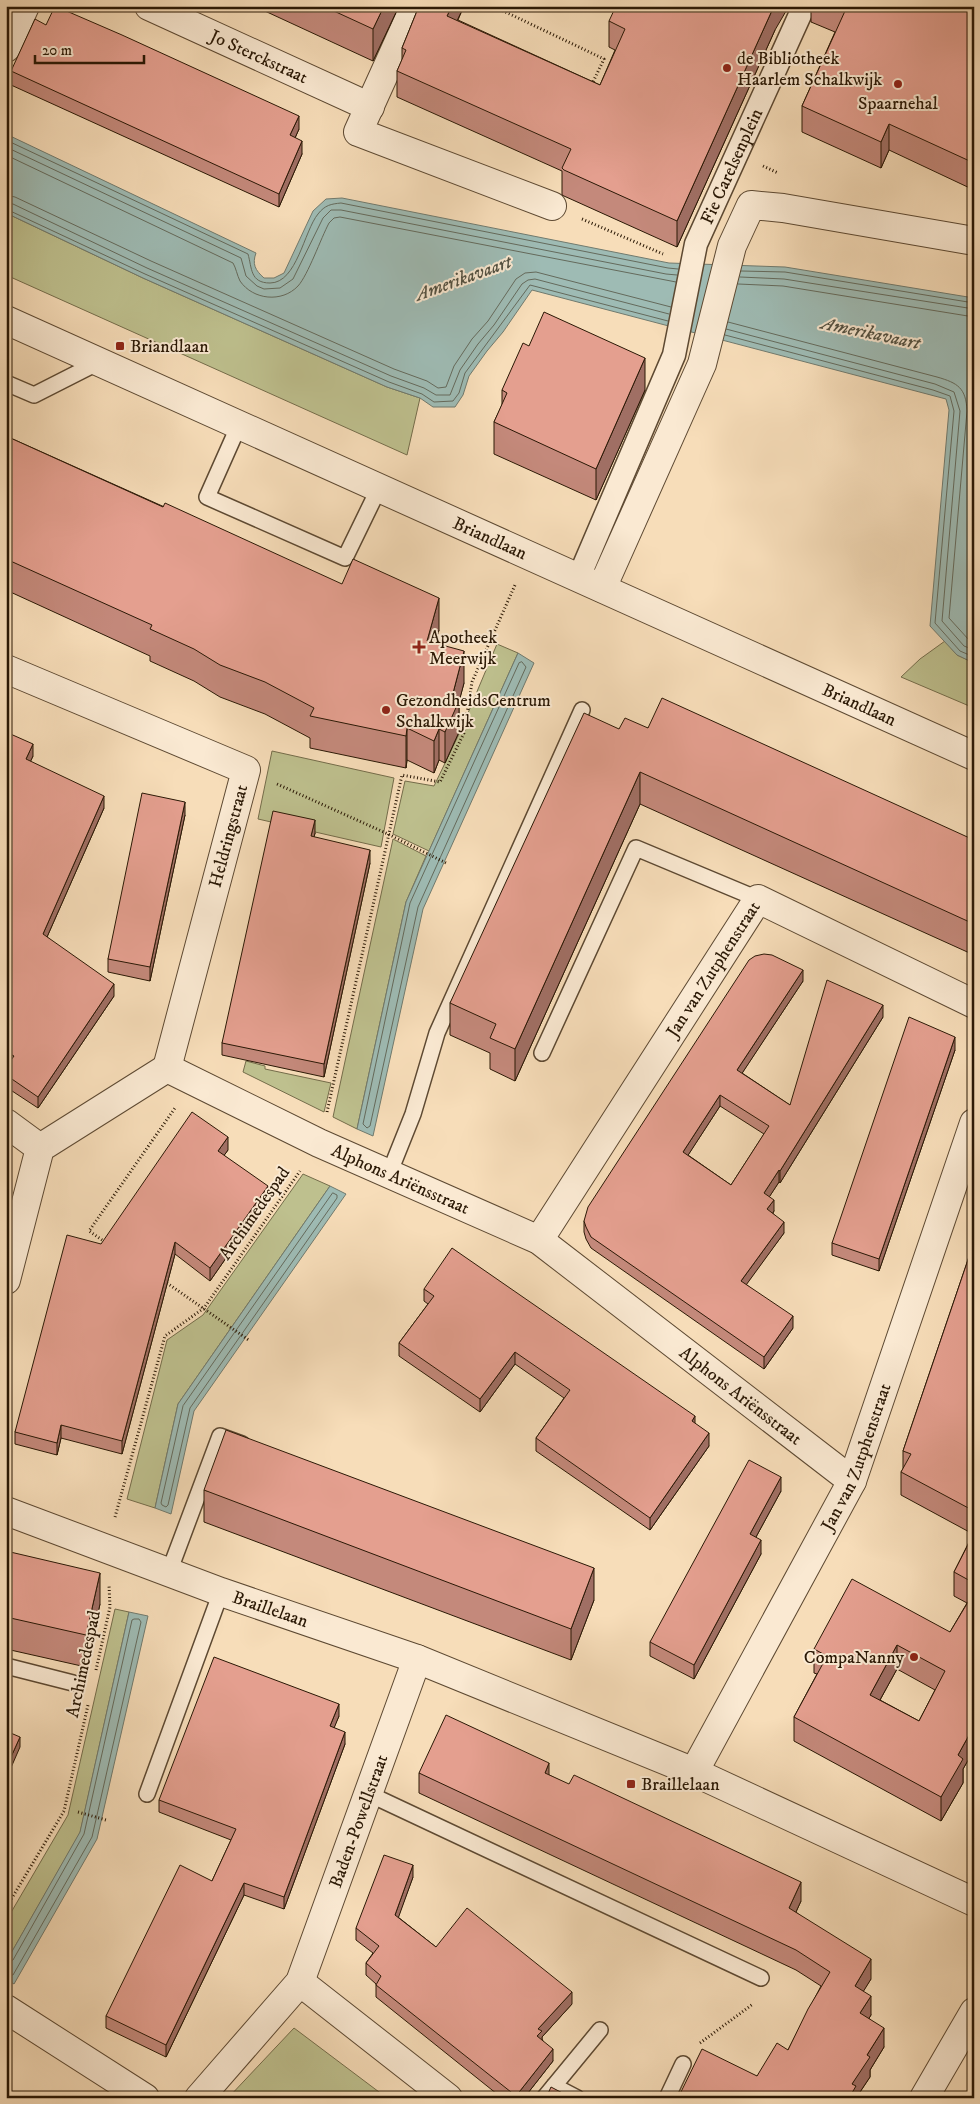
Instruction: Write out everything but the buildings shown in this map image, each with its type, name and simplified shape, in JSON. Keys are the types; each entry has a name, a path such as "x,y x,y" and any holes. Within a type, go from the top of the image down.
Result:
{"street":[{"path":"6,48 25,6"},
{"name":"Jo Sterckstraat","path":"149,6 370,107"},
{"path":"415,6 358,132 552,206"},
{"name":"Fie Carelsenplein","path":"590,582 674,355 696,244 804,6"},
{"path":"590,582 702,364 732,246 751,204 974,241"},
{"name":"Briandlaan","path":"6,320 974,756"},
{"name":"Heldringstraat","path":"6,669 246,770 167,1068"},
{"name":"Jan van Zutphenstraat","path":"539,1240 758,899 974,1004"},
{"path":"6,1280 40,1148 167,1068"},
{"name":"Alphons Ariënsstraat","path":"167,1068 320,1143 539,1240 852,1481"},
{"path":"6,1123 40,1148"},
{"name":"Jan van Zutphenstraat","path":"694,1772 852,1481 974,1123"},
{"name":"Braillelaan","path":"6,1511 221,1592 417,1659 694,1772 974,1902"},
{"name":"Baden-Powellstraat","path":"199,2098 300,1982 417,1659"},
{"path":"300,1982 448,2098"},
{"path":"6,2009 145,2098"},
{"path":"924,2098 974,2012"}],"lane":[{"path":"6,383 34,395 99,362"},
{"path":"239,425 207,496 345,558 379,488"},
{"path":"389,1174 413,1114 437,1033 582,710"},
{"path":"542,1053 636,848 758,899"},
{"path":"169,1572 220,1436 257,1450"},
{"path":"147,1794 221,1592"},
{"path":"6,1666 73,1682"},
{"path":"369,1794 761,1978"},
{"path":"577,2098 549,2092 600,2030"},
{"path":"667,2098 683,2064"}],"path":[{"path":"493,6 604,59 592,85"},
{"path":"552,206 678,260 686,245 696,244"},
{"name":"Archimedespad","path":"95,1675 110,1607 107,1548 165,1336 204,1308 320,1143 402,775 440,782 464,733 472,682 528,554"},
{"path":"246,770 388,834 448,864"},
{"path":"106,1242 89,1231 194,1081"},
{"path":"163,1280 250,1340"},
{"name":"Archimedespad","path":"6,1908 64,1811 88,1704"},
{"path":"78,1812 106,1820"},
{"path":"683,2064 688,2053 764,1996 770,1982 761,1978"}],"green space":[{"path":"6,213 143,278 387,387 420,398 407,455 6,275"},
{"path":"945,641 957,655 974,663 974,708 901,677 920,659"},
{"path":"497,644 518,653 429,851 393,834 405,781 434,786 460,732"},
{"path":"272,751 394,778 381,847 258,819"},
{"path":"393,839 426,856 406,902 357,1129 333,1117"},
{"path":"246,1061 265,1066 265,1069 331,1083 324,1112 243,1072"},
{"path":"303,1174 330,1186 178,1404 155,1508 127,1499 167,1340 203,1315"},
{"path":"115,1609 129,1612 80,1833 6,1962 6,1921 68,1815"},
{"path":"294,2028 387,2098 228,2098"}],"water":[{"name":"Amerikavaart","path":"6,134 256,253 255,267 264,278 274,278 284,273 313,211 326,199 342,198 669,263 785,267 974,298 974,663 957,655 930,626 949,410 946,399 532,290 469,376 463,395 455,407 433,407 420,398 387,387 143,278 6,213"},
{"path":"518,653 534,663 423,909 373,1136 357,1129 406,902"},
{"path":"330,1186 346,1194 194,1411 171,1514 155,1508 178,1404"},
{"path":"129,1612 148,1616 97,1839 14,1984 6,1979 6,1962 80,1832"}],"place":[{"name":"de Bibliotheek Haarlem Schalkwijk","path":"727,68"},
{"name":"Spaarnehal","path":"898,84"},
{"name":"Briandlaan","path":"120,346"},
{"name":"Apotheek Meerwijk","path":"419,647"},
{"name":"GezondheidsCentrum Schalkwijk","path":"386,710"},
{"name":"CompaNanny","path":"914,1657"},
{"name":"Braillelaan","path":"631,1784"}]}
